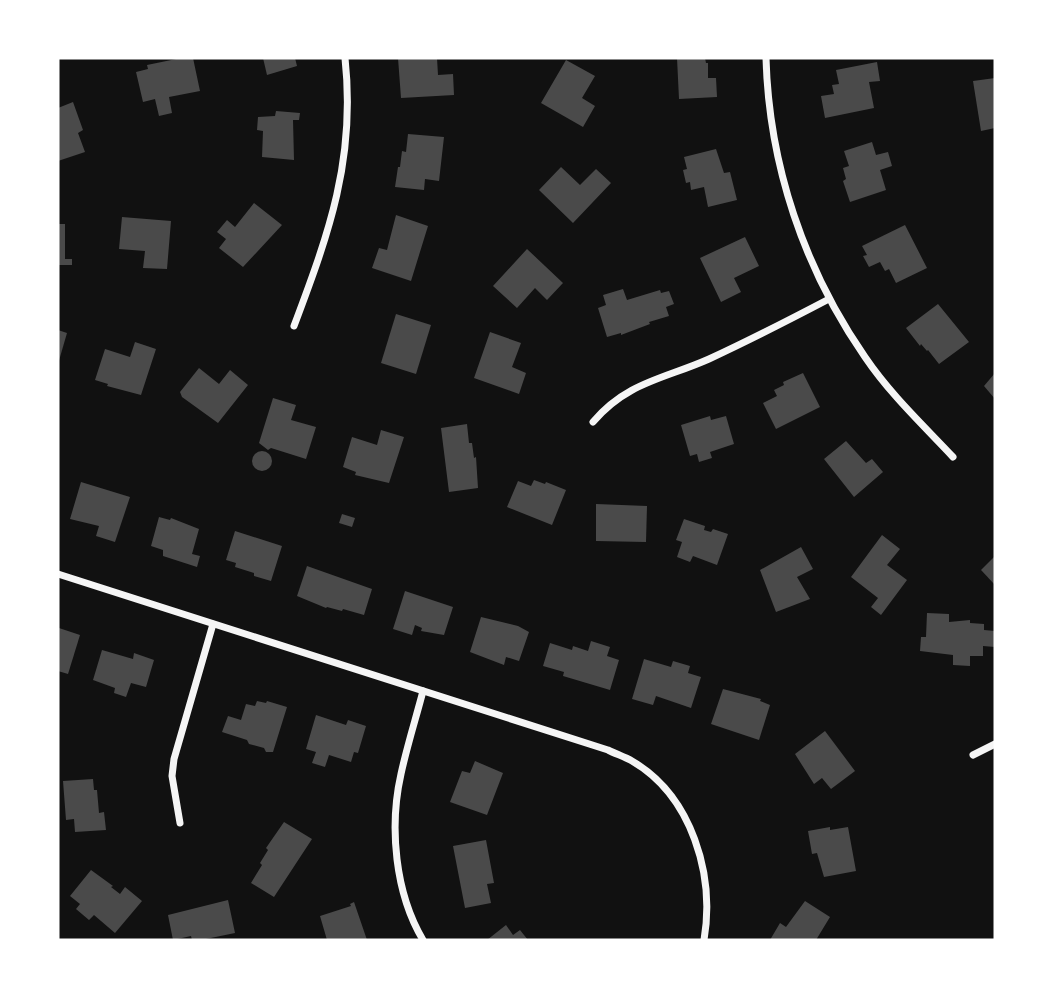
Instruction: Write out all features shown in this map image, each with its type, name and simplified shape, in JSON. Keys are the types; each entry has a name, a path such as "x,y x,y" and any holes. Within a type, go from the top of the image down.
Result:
{"street":[{"path":"294,327 338,197 348,117 345,58"},
{"path":"766,58 769,113 778,160 804,243 829,299 865,358 902,404 953,457"},
{"path":"593,422 606,406 651,379 705,361 829,299"},
{"path":"58,574 607,750 631,761 666,789 694,835 702,861 708,919 704,940"},
{"path":"180,823 172,776 174,759 213,624"},
{"path":"423,691 400,775 395,818 398,862 405,896 423,940"},
{"path":"973,755 995,744"}],"building":[{"path":"193,58 200,91 169,97 172,113 159,116 155,99 143,102 136,72 148,69 147,65"},
{"path":"263,58 295,58 297,66 267,75"},
{"path":"398,58 437,58 438,75 453,74 454,95 401,98"},
{"path":"677,58 705,58 708,63 708,78 716,78 717,97 679,99"},
{"path":"566,60 595,76 582,98 595,106 583,127 541,103"},
{"path":"877,62 880,81 869,82 874,108 825,118 821,96 834,94 832,85 839,84 836,70"},
{"path":"995,78 995,128 981,131 973,81"},
{"path":"73,102 83,130 78,133 85,152 58,161 58,108"},
{"path":"276,111 300,113 299,120 293,120 294,160 262,157 263,131 257,130 258,117 275,116"},
{"path":"408,134 444,137 439,181 425,179 424,190 395,187 402,151 406,152"},
{"path":"872,142 876,155 888,152 892,166 880,170 886,190 850,202 843,181 846,179 843,168 849,166 844,151"},
{"path":"716,149 724,173 730,172 737,200 708,207 704,187 691,190 690,182 686,183 684,157"},
{"path":"561,167 580,185 596,169 611,183 573,223 539,190"},
{"path":"254,203 282,225 243,267 219,248 226,239 217,232 227,220 235,227"},
{"path":"396,215 428,226 411,281 372,268 379,248 387,250"},
{"path":"122,217 171,221 167,269 143,268 145,251 119,249"},
{"path":"58,224 65,224 65,259 72,259 72,265 58,265"},
{"path":"905,225 927,268 896,283 889,269 885,271 880,262 869,267 863,256 867,255 862,246"},
{"path":"745,237 759,266 734,278 741,292 721,302 700,258"},
{"path":"527,249 563,283 547,300 535,288 517,308 493,286"},
{"path":"623,289 627,300 660,290 661,293 669,291 674,304 666,307 669,316 621,335 607,337 598,308 606,305 603,295"},
{"path":"938,304 969,342 939,364 906,328"},
{"path":"396,314 431,325 416,374 381,363"},
{"path":"58,330 67,333 58,364"},
{"path":"490,332 521,343 512,367 526,373 519,394 474,378"},
{"path":"135,342 156,349 141,395 95,380 105,349 130,357"},
{"path":"199,368 219,384 230,370 248,385 218,423 182,397 180,392"},
{"path":"803,373 820,407 776,429 763,403 777,396 774,390 784,385 783,382"},
{"path":"995,373 995,399 984,386"},
{"path":"273,398 296,405 291,420 316,427 306,459 271,448 268,450 259,443"},
{"path":"710,416 711,420 726,416 734,444 710,452 712,458 699,462 697,454 690,456 681,425"},
{"path":"467,424 469,443 472,443 474,458 476,457 478,488 449,492 441,428"},
{"path":"381,430 404,437 389,483 355,475 356,472 343,467 352,437 377,445"},
{"path":"846,441 866,463 872,459 883,472 854,497 824,459"},
{"path":"262,451 269,454 272,461 269,468 262,471 255,468 252,461 255,454"},
{"path":"534,480 566,490 552,525 507,507 518,481 531,486"},
{"path":"81,482 130,497 115,542 96,536 99,526 70,519"},
{"path":"596,504 647,506 646,542 596,541"},
{"path":"342,514 355,518 352,527 339,523"},
{"path":"159,517 171,518 199,529 192,554 200,556 197,567 163,556 163,550 151,546"},
{"path":"684,519 705,526 704,530 711,532 713,529 728,534 717,565 693,556 690,562 677,557 682,542 676,540"},
{"path":"235,531 282,546 271,581 254,576 254,573 235,567 236,563 226,560"},
{"path":"882,535 900,549 887,565 907,580 881,615 871,607 878,598 851,577"},
{"path":"801,547 813,569 797,577 810,599 776,612 760,570"},
{"path":"995,556 995,585 981,570"},
{"path":"307,566 372,589 364,615 326,608 297,596"},
{"path":"405,591 453,607 444,635 421,631 422,628 415,625 412,635 393,629"},
{"path":"927,613 949,614 949,622 970,620 970,623 984,624 984,630 995,631 995,647 983,646 983,656 970,656 970,666 953,665 953,655 920,651 921,637 926,637"},
{"path":"481,617 518,626 529,632 519,661 506,657 504,665 470,652"},
{"path":"59,628 80,635 68,674 58,671"},
{"path":"591,641 610,647 607,656 619,660 610,690 563,676 564,672 543,666 550,643 572,650 573,646 588,651"},
{"path":"102,650 133,659 134,653 154,660 146,687 131,683 126,697 114,693 115,688 93,680"},
{"path":"644,659 671,667 673,661 690,666 688,673 701,677 691,708 656,696 653,705 632,699"},
{"path":"723,689 761,699 760,701 770,705 759,740 711,724"},
{"path":"257,701 287,707 273,752 266,752 264,748 249,744 247,740 222,732 228,716 241,720 246,704 255,706"},
{"path":"316,715 346,725 348,720 366,726 358,753 354,752 351,762 329,755 325,767 312,763 316,752 306,749"},
{"path":"825,731 855,771 831,789 822,778 814,784 795,754"},
{"path":"475,761 503,773 487,815 450,802 462,771 470,773"},
{"path":"93,779 99,813 104,812 106,830 75,832 74,819 66,820 63,781"},
{"path":"284,822 312,839 274,897 251,883 262,865 260,863 268,850 266,848"},
{"path":"830,827 830,830 848,827 856,871 824,877 817,853 812,854 808,831"},
{"path":"486,840 494,883 487,884 491,903 465,908 453,846"},
{"path":"91,870 120,894 125,887 142,901 115,933 94,915 89,920 76,909 80,904 70,896"},
{"path":"228,900 235,933 201,940 192,940 191,936 173,940 168,915"},
{"path":"805,901 830,917 816,940 770,940 780,923 786,927"},
{"path":"354,902 367,940 327,940 320,916 351,906"},
{"path":"506,925 513,935 520,930 528,940 487,940"}]}
